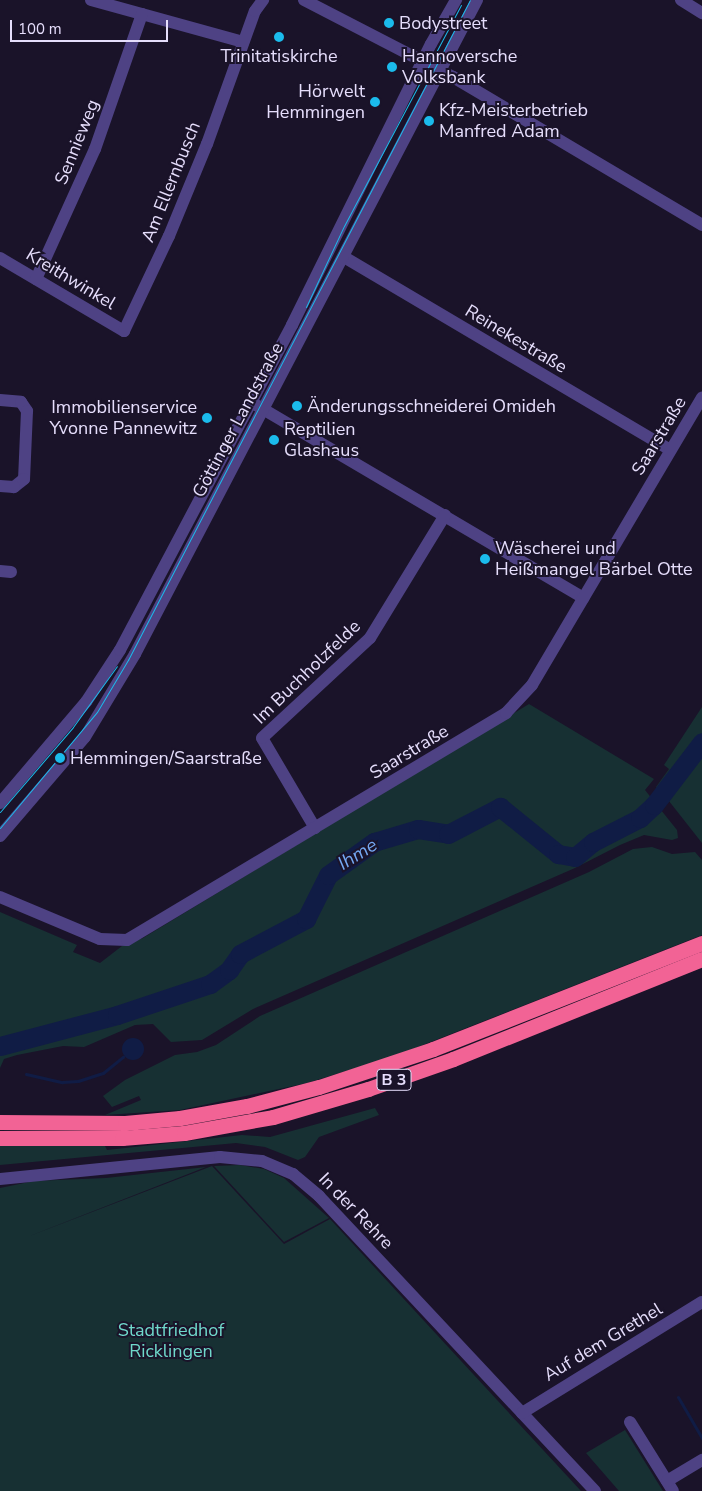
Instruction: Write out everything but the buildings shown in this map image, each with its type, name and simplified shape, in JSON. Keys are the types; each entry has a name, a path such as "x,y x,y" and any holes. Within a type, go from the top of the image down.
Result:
{"highway":[{"name":"B 3","path":"0,1122 125,1123 180,1118 247,1106 335,1082 433,1050 702,943"},
{"name":"B 3","path":"0,1138 122,1138 184,1133 273,1117 368,1089 453,1059 702,959"}],"street":[{"path":"91,0 243,42"},
{"name":"Am Ellernbusch","path":"124,331 166,243 207,144 255,11 263,0"},
{"path":"304,0 433,66 702,225"},
{"name":"Göttinger Landstraße","path":"0,836 98,719 151,625 344,257 433,66 456,0"},
{"name":"Göttinger Landstraße","path":"0,803 86,702 120,650 251,402 433,66 477,0"},
{"path":"681,0 702,13"},
{"name":"Sennieweg","path":"36,279 95,149 142,14"},
{"name":"Reinekestraße","path":"344,257 670,450"},
{"name":"Kreithwinkel","path":"0,258 124,331"},
{"name":"Saarstraße","path":"0,897 100,939 127,940 506,713 532,684 702,398"},
{"path":"0,400 21,402 27,411 24,479 14,487 0,486"},
{"path":"251,402 584,598"},
{"name":"Im Buchholzfelde","path":"315,828 262,738 370,638 445,515"},
{"name":"In der Rehre","path":"0,1179 220,1157 244,1158 276,1165 313,1190 595,1491"},
{"name":"Auf dem Grethel","path":"522,1413 702,1302"},
{"path":"630,1422 670,1486 702,1460"}],"green space":[{"path":"529,704 654,779 645,790 677,830 678,838 672,840 644,835 620,845 575,868 253,1009 202,1040 171,1042 153,1024 135,1025 84,1047 63,1046 4,1059 0,1068 0,1049 156,1005 155,1001 0,1043 0,912 77,945 73,952 100,963 122,946 143,938"},
{"path":"702,707 702,738 661,793 656,787 669,769 664,765"},
{"path":"702,747 702,843 665,796"},
{"path":"652,847 672,854 695,852 702,860 702,935 395,1056 307,1083 180,1110 105,1115 141,1100 139,1096 112,1107 103,1096 125,1080 175,1055 197,1052 216,1045 260,1016 589,872 633,849"},
{"path":"375,1108 379,1115 319,1137 305,1157 298,1160 265,1147 236,1143 0,1165 0,1145 105,1146 107,1150 242,1135 270,1137"},
{"path":"240,1165 264,1169 284,1178 329,1218 284,1242 214,1166"},
{"name":"Stadtfriedhof Ricklingen","path":"212,1166 284,1244 330,1219 581,1491 0,1491 0,1188 34,1181 106,1178 206,1167 27,1237"},
{"path":"625,1430 663,1491 619,1491 586,1453"}],"water":[{"path":"129,1038 137,1038 144,1045 144,1053 137,1060 129,1060 122,1053 122,1045"}],"waterway":[{"name":"Ihme","path":"0,1046 117,1015 210,984 229,970 240,954 306,919 328,875 374,842 418,829 448,834 500,807 558,854 575,857 593,842 640,818 654,805 702,742"},
{"path":"26,1074 62,1082 78,1081 103,1073 123,1057"},
{"path":"678,1397 702,1438"}],"tram line":[{"path":"0,828 97,712 128,660 470,0"},
{"path":"306,307 344,226 461,5"},
{"path":"0,812 73,727 117,666"}],"place":[{"name":"Bodystreet","path":"389,23"},
{"name":"Trinitatiskirche","path":"279,37"},
{"name":"Hannoversche Volksbank","path":"392,67"},
{"name":"Hörwelt Hemmingen","path":"375,102"},
{"name":"Kfz-Meisterbetrieb Manfred Adam","path":"429,121"},
{"name":"Änderungsschneiderei Omideh","path":"297,406"},
{"name":"Immobilienservice Yvonne Pannewitz","path":"207,418"},
{"name":"Reptilien Glashaus","path":"274,440"},
{"name":"Wäscherei und Heißmangel Bärbel Otte","path":"485,559"},
{"name":"Hemmingen/Saarstraße","path":"60,758"}]}
